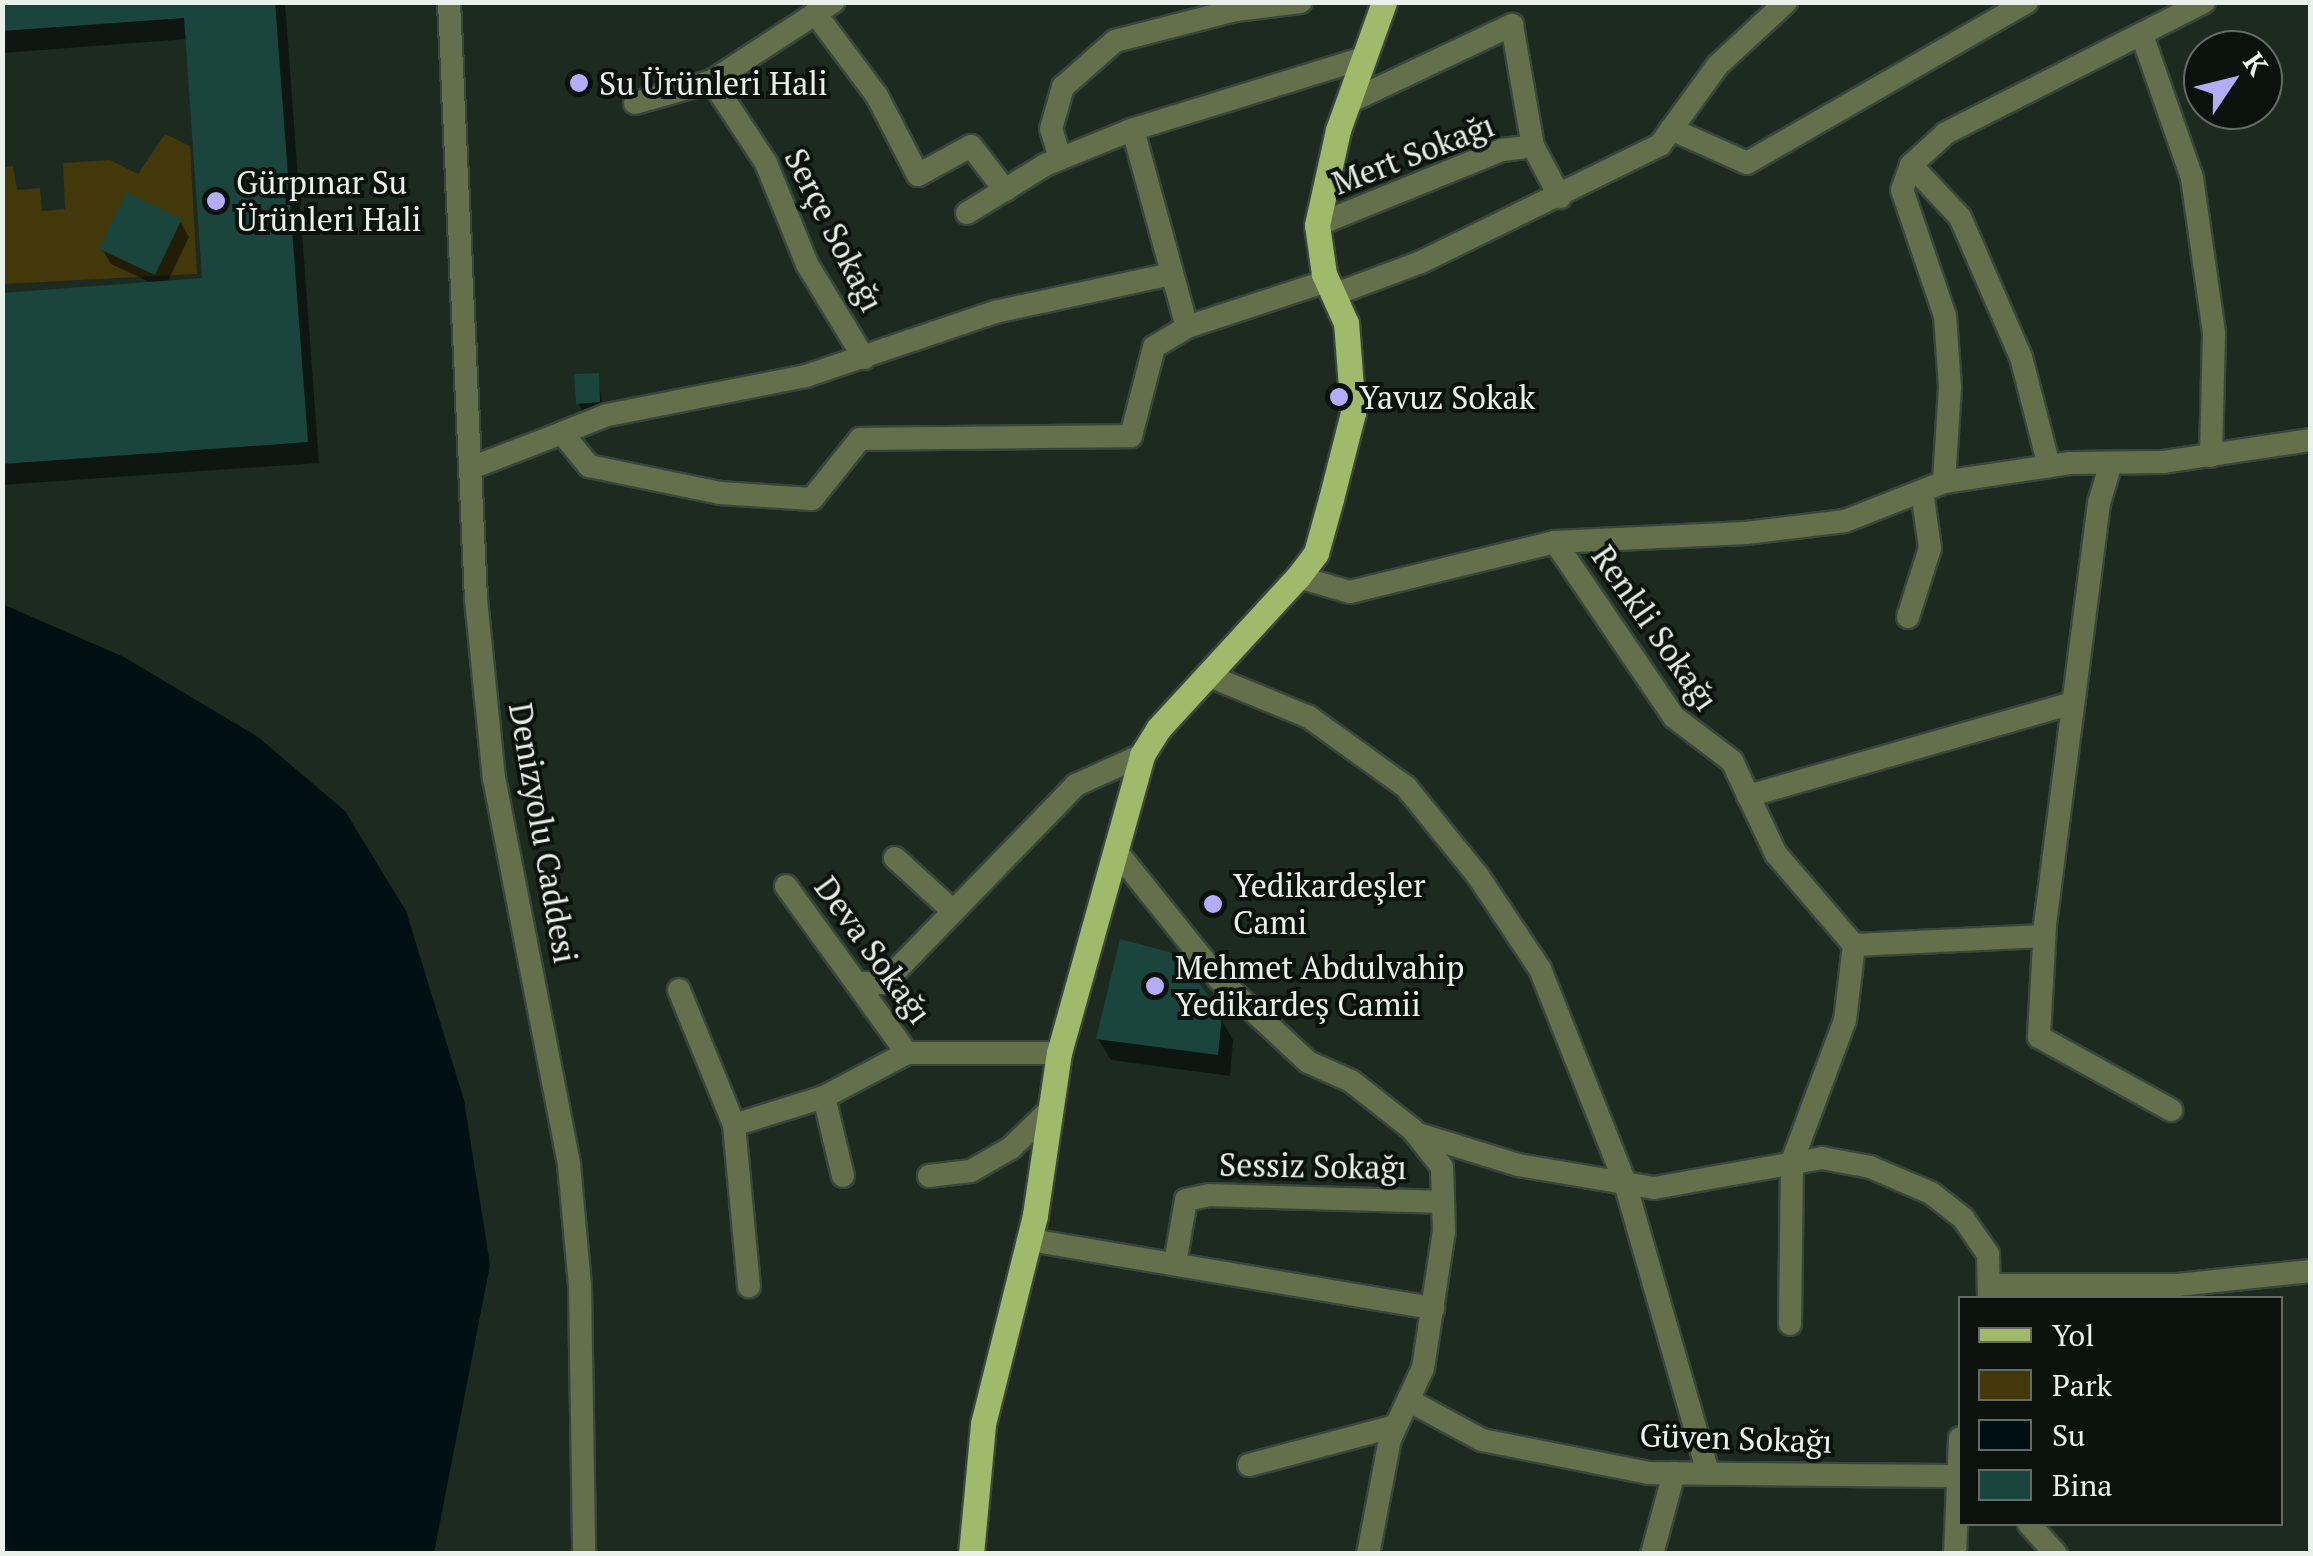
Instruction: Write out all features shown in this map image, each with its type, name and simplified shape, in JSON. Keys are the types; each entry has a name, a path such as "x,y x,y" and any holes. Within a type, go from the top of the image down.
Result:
{"main road":[{"path":"971,1554 982,1424 1030,1240 1060,1053 1142,756 1316,553 1353,413 1346,323 1330,288 1316,226 1347,103 1384,2"}],"street":[{"name":"Denizyolu Caddesi","path":"449,2 471,468 494,778 569,1165 580,1287 584,1554"},
{"path":"1060,158 1051,129 1063,87 1087,61 1115,41 1235,6 1301,2"},
{"path":"562,433 589,466 720,493 812,499 860,439 1131,436 1154,347 1187,327 1330,288 1560,197 1660,145 1718,65 1786,2"},
{"path":"1671,129 1747,163 2027,2"},
{"path":"1944,482 1950,387 1945,316 1902,190 1911,164 1946,133 2204,2"},
{"path":"635,103 712,81 824,8 918,175 970,146 1005,190"},
{"name":"Mert Sokağı","path":"1347,103 1512,25 1533,146 1560,197"},
{"path":"2142,35 2192,178 2214,333 2211,456"},
{"path":"968,213 1060,158 1132,130 1364,58"},
{"name":"Serçe Sokağı","path":"712,81 766,163 807,264 864,358"},
{"path":"1132,130 1187,327"},
{"name":"Mert Sokağı","path":"1316,226 1502,150 1533,146"},
{"path":"1911,164 1960,217 2021,356 2049,466"},
{"path":"471,468 608,415 864,358 996,312 1171,274"},
{"path":"1298,578 1350,592 1556,542 1746,533 1845,520 1944,482 2049,466 2211,456 2310,440"},
{"path":"2110,462 2098,503 2044,936 2039,1037 2171,1110"},
{"path":"1908,617 1930,548 1922,492"},
{"name":"Renkli Sokağı","path":"1556,542 1674,717 1732,762 1776,854 1854,946"},
{"path":"1208,675 1275,699 1342,738 1406,787 1442,827 1540,969 1625,1183 1708,1473"},
{"path":"1748,796 2073,704"},
{"path":"858,983 884,983 1076,785 1142,756"},
{"path":"1116,850 1232,991 1308,1062 1350,1082 1415,1133 1442,1167 1443,1202 1433,1308 1423,1368 1396,1426 1368,1554"},
{"path":"895,858 953,912"},
{"name":"Deva Sokağı","path":"786,886 907,1053"},
{"path":"1790,1324 1792,1162 1846,1020 1854,946 2044,936"},
{"path":"679,990 734,1124 750,1286"},
{"path":"734,1124 824,1097 907,1053 1060,1053"},
{"path":"824,1097 843,1176"},
{"path":"929,1176 971,1171 1011,1148 1048,1112"},
{"path":"1415,1133 1518,1165 1654,1188 1822,1158 1870,1167 1930,1193 1963,1218 1988,1254 1989,1292 2177,1285 2310,1271"},
{"name":"Sessiz Sokağı","path":"1176,1263 1186,1200 1209,1195 1443,1202"},
{"path":"1030,1240 1433,1308"},
{"name":"Güven Sokağı","path":"1408,1400 1482,1440 1674,1473 1958,1476"},
{"path":"1249,1465 1396,1426"},
{"path":"1652,1554 1674,1473"},
{"path":"1956,1554 1959,1526"},
{"path":"2031,1526 2056,1554"}],"green space":[{"path":"165,134 190,146 197,274 3,284 2,167 13,166 17,190 40,188 42,211 65,209 63,163 110,160 138,174","holes":["126,193 181,219 155,275 100,249"]}],"water":[{"path":"2,604 124,657 258,737 345,811 406,911 464,1100 490,1265 434,1553 3,1553"}],"building":[{"path":"2,2 275,2 308,442 2,464 2,293 202,278 184,18 2,31"},
{"path":"126,192 182,219 155,275 99,249"},
{"path":"599,373 600,402 576,404 574,374"},
{"name":"Mehmet Abdulvahip Yedikardeş Camii","path":"1120,939 1180,955 1222,1016 1218,1055 1096,1039"}],"place":[{"name":"Su Ürünleri Hali","path":"579,83"},
{"name":"Gürpınar Su Ürünleri Hali","path":"216,201"},
{"name":"Yavuz Sokak","path":"1339,397"},
{"name":"Yedikardeşler Cami","path":"1213,904"},
{"name":"Mehmet Abdulvahip Yedikardeş Camii","path":"1155,986"}]}
